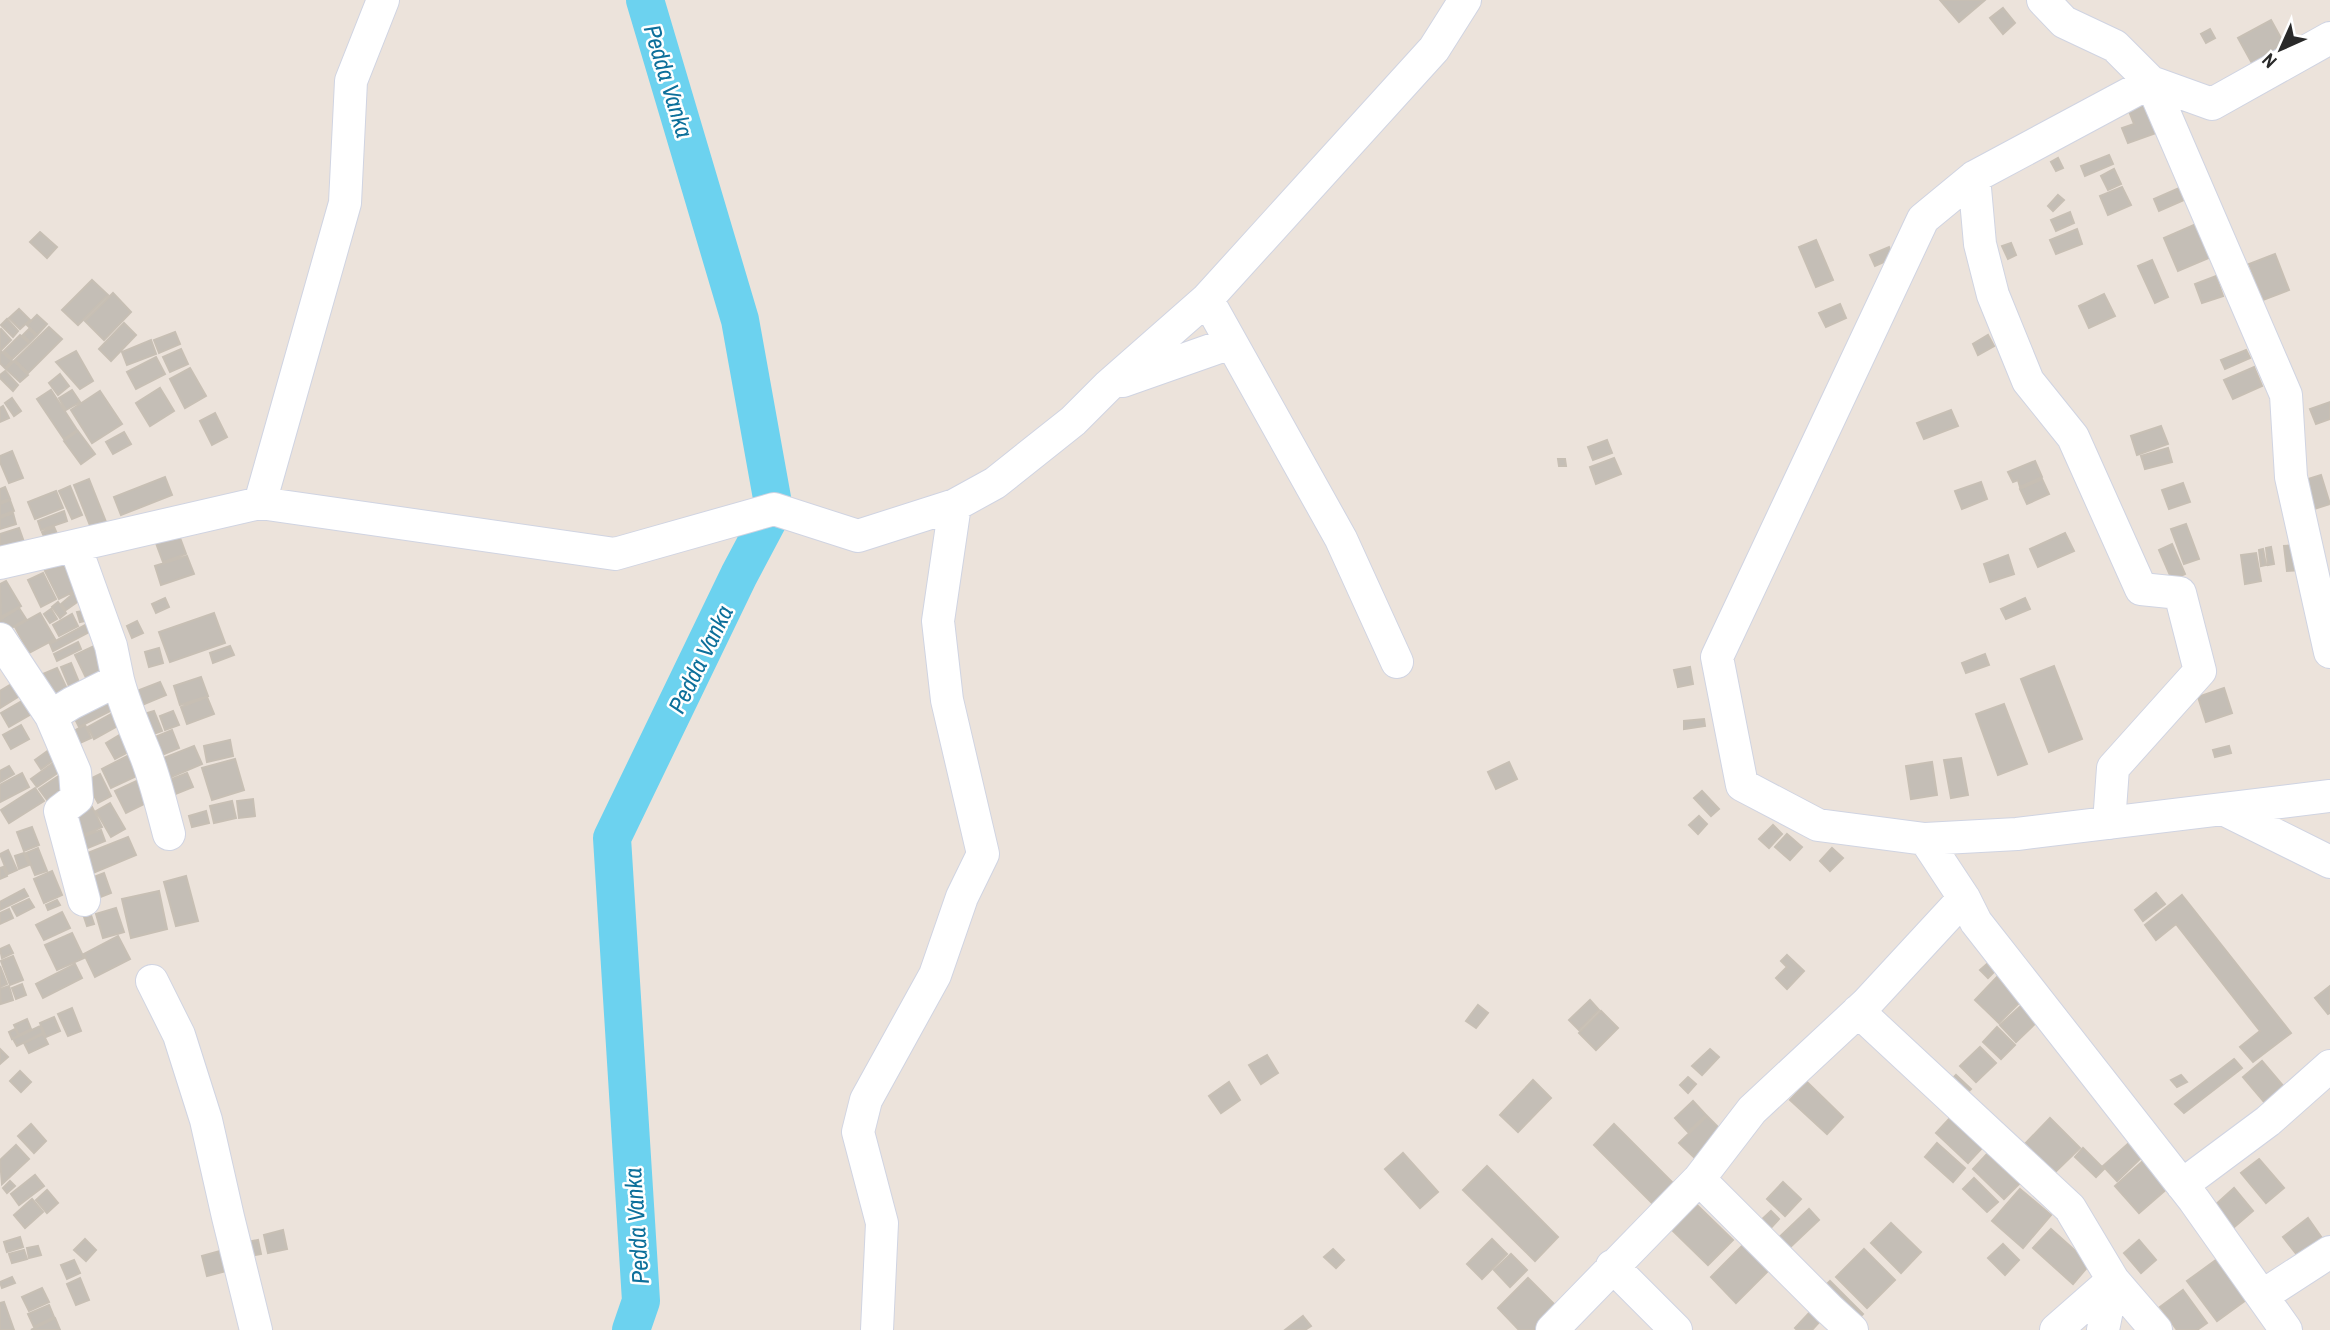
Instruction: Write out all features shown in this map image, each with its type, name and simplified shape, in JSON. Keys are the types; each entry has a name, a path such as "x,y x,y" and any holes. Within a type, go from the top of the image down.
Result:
{"street":[{"path":"260,503 345,203 351,81 383,0"},
{"path":"0,563 260,503 615,554 774,509 858,536 955,505 995,484 1073,421 1108,386 1207,299 1434,49 1465,0"},
{"path":"2043,0 2064,22 2115,46 2151,82 2175,136 2286,395 2291,477 2330,652"},
{"path":"2175,136 2213,104 2330,38"},
{"path":"2213,104 2151,82 1974,177 1923,219 1717,657 1742,785 1818,825 1925,839 2017,834 2330,796"},
{"path":"1974,177 1980,244 1993,295 2028,381 2073,437 2141,589 2180,593 2200,671 2113,768 2109,824"},
{"path":"1207,299 1341,539 1396,662"},
{"path":"1108,386 1231,343"},
{"path":"877,1330 882,1223 858,1132 866,1100 935,975 962,897 984,855 947,700 937,621 955,505"},
{"path":"75,546 111,646 126,710 146,757 169,834"},
{"path":"0,639 51,716 75,772 78,798 60,811 84,900"},
{"path":"51,716 118,680"},
{"path":"2223,809 2330,862"},
{"path":"1925,839 1964,898 1976,922 2182,1185 2262,1296 2281,1328"},
{"path":"1552,1330 1699,1179 1752,1110 1858,1011 1964,898"},
{"path":"152,981 178,1035 206,1120 256,1330"},
{"path":"1858,1011 2070,1208 2113,1280 2156,1330"},
{"path":"2182,1185 2268,1121 2330,1066"},
{"path":"1699,1179 1852,1330"},
{"path":"2262,1296 2330,1252"},
{"path":"1612,1266 1676,1330"},
{"path":"2056,1330 2113,1280"},
{"path":"2103,1330 2113,1280"}],"building":[{"path":"1940,0 1985,0 1959,22"},
{"path":"2003,8 2015,23 2003,34 1990,18"},
{"path":"2271,20 2292,58 2259,76 2238,38"},
{"path":"2210,29 2215,38 2206,43 2201,34"},
{"path":"2144,94 2159,132 2128,143 2122,128 2134,124 2125,101"},
{"path":"2109,155 2113,164 2085,176 2081,166"},
{"path":"2058,158 2063,168 2056,171 2051,162"},
{"path":"2114,169 2121,184 2108,190 2101,176"},
{"path":"2122,187 2131,205 2108,215 2100,196"},
{"path":"2179,188 2184,200 2159,211 2154,199"},
{"path":"2058,195 2064,200 2053,211 2048,206"},
{"path":"2070,212 2074,223 2056,231 2051,220"},
{"path":"2196,224 2211,257 2178,271 2164,238"},
{"path":"2077,229 2082,244 2056,254 2050,240"},
{"path":"40,232 57,247 47,258 30,242"},
{"path":"1816,240 1833,280 1816,287 1799,247"},
{"path":"2011,243 2016,255 2008,259 2002,246"},
{"path":"1889,247 1893,258 1875,266 1870,255"},
{"path":"2275,254 2289,290 2263,300 2249,264"},
{"path":"2152,260 2168,297 2155,303 2138,266"},
{"path":"2216,276 2223,296 2202,303 2195,284"},
{"path":"92,280 108,295 78,325 62,310"},
{"path":"113,293 131,312 104,340 85,321"},
{"path":"2104,294 2115,316 2089,328 2079,306"},
{"path":"1840,304 1846,318 1826,327 1819,313"},
{"path":"19,309 30,320 20,329 9,318"},
{"path":"37,315 47,324 37,335 27,325"},
{"path":"7,319 18,331 13,337 1,325"},
{"path":"124,323 136,335 111,361 99,349"},
{"path":"49,327 62,339 28,373 15,360"},
{"path":"29,329 36,336 30,342 23,335"},
{"path":"0,330 11,340 0,351"},
{"path":"175,332 180,344 159,353 154,340"},
{"path":"20,335 29,343 12,359 4,351"},
{"path":"1988,335 1994,346 1978,355 1973,344"},
{"path":"151,340 156,354 127,365 122,352"},
{"path":"181,349 188,364 170,372 163,357"},
{"path":"2246,350 2250,358 2225,369 2221,360"},
{"path":"76,351 93,381 80,389 56,362"},
{"path":"2,352 12,361 5,368 0,363"},
{"path":"156,357 165,374 136,389 127,372"},
{"path":"14,361 28,375 20,382 6,369"},
{"path":"2254,367 2262,386 2233,399 2224,380"},
{"path":"190,368 206,396 185,408 170,379"},
{"path":"5,371 18,385 13,391 0,378"},
{"path":"60,374 69,386 58,395 49,383"},
{"path":"160,388 174,411 150,426 136,403"},
{"path":"51,390 77,430 64,439 37,399"},
{"path":"72,390 80,402 66,410 59,398"},
{"path":"100,391 122,424 92,443 71,410"},
{"path":"12,398 21,411 14,416 5,403"},
{"path":"2330,402 2330,419 2316,424 2310,409"},
{"path":"3,406 9,418 0,422 0,408"},
{"path":"1951,410 1958,426 1924,439 1917,423"},
{"path":"215,413 227,437 212,445 200,421"},
{"path":"2161,426 2168,444 2137,455 2131,436"},
{"path":"78,431 95,454 81,464 64,441"},
{"path":"124,432 131,444 113,454 106,442"},
{"path":"1607,440 1612,453 1593,460 1588,447"},
{"path":"2168,448 2172,462 2145,469 2141,456"},
{"path":"12,451 23,478 9,483 0,456"},
{"path":"1614,458 1621,474 1596,484 1590,467"},
{"path":"1558,459 1565,459 1566,466 1559,466"},
{"path":"2035,461 2042,477 2020,487 2018,480 2013,482 2008,472"},
{"path":"2321,475 2330,504 2311,510 2302,481"},
{"path":"165,477 172,495 121,515 114,497"},
{"path":"89,479 106,522 91,528 74,485"},
{"path":"2042,479 2049,494 2027,504 2020,489"},
{"path":"1981,482 1987,499 1962,509 1955,491"},
{"path":"2183,483 2190,502 2169,509 2162,490"},
{"path":"70,486 82,515 72,519 59,491"},
{"path":"5,487 10,499 0,502 0,489"},
{"path":"56,491 63,508 35,519 28,502"},
{"path":"10,500 14,511 0,516 0,504"},
{"path":"64,511 67,521 41,530 38,521"},
{"path":"13,513 16,524 0,529 0,518"},
{"path":"2186,524 2199,559 2184,564 2171,529"},
{"path":"54,527 58,536 46,541 42,532"},
{"path":"19,528 24,542 0,550 0,534"},
{"path":"2065,533 2074,551 2038,567 2030,549"},
{"path":"179,535 186,554 163,562 156,543"},
{"path":"2172,544 2185,574 2172,580 2159,550"},
{"path":"2298,545 2301,570 2287,571 2284,546"},
{"path":"2271,547 2274,564 2268,565 2266,548"},
{"path":"2263,549 2266,565 2261,566 2259,550"},
{"path":"2256,553 2261,581 2245,584 2241,555"},
{"path":"2008,555 2014,574 1990,582 1984,564"},
{"path":"187,556 194,574 161,585 155,566"},
{"path":"63,562 77,590 59,599 45,571"},
{"path":"43,573 56,599 41,607 28,580"},
{"path":"6,581 21,606 1,617 0,584"},
{"path":"74,593 80,600 66,610 61,604"},
{"path":"165,598 169,607 156,613 152,604"},
{"path":"2025,598 2030,609 2006,619 2001,609"},
{"path":"58,602 66,613 60,618 52,607"},
{"path":"19,608 26,619 0,635 0,620"},
{"path":"51,609 57,619 50,623 44,614"},
{"path":"83,611 85,621 80,622 77,612"},
{"path":"40,613 55,639 29,653 15,627"},
{"path":"214,613 225,643 170,662 159,632"},
{"path":"72,614 78,626 59,636 53,625"},
{"path":"137,621 143,633 132,638 127,626"},
{"path":"85,625 89,632 53,651 50,644"},
{"path":"78,642 81,649 57,661 54,654"},
{"path":"94,646 107,673 88,682 75,655"},
{"path":"230,646 234,655 213,663 210,653"},
{"path":"159,648 163,663 149,667 145,652"},
{"path":"1985,654 1989,665 1966,673 1962,663"},
{"path":"71,663 81,687 71,691 61,667"},
{"path":"2054,666 2082,739 2049,752 2021,679"},
{"path":"1690,667 1693,684 1678,687 1674,670"},
{"path":"57,668 68,691 48,700 38,676"},
{"path":"201,677 208,696 180,705 174,686"},
{"path":"18,680 26,692 0,708 0,691"},
{"path":"160,682 166,695 135,708 129,694"},
{"path":"2224,688 2232,713 2206,722 2198,697"},
{"path":"110,696 116,708 79,727 73,715"},
{"path":"207,697 214,714 187,724 181,707"},
{"path":"27,698 35,712 9,727 1,713"},
{"path":"2004,704 2027,764 1998,775 1976,714"},
{"path":"154,711 162,731 148,736 141,715"},
{"path":"173,711 179,725 165,730 160,716"},
{"path":"115,712 121,724 94,739 88,727"},
{"path":"1704,719 1705,726 1684,729 1684,721"},
{"path":"21,725 29,739 11,749 3,735"},
{"path":"85,725 91,738 80,743 74,731"},
{"path":"172,730 179,748 162,755 155,737"},
{"path":"123,733 132,750 115,759 106,743"},
{"path":"230,740 233,756 207,762 204,746"},
{"path":"194,746 202,764 169,778 161,759"},
{"path":"2229,746 2231,753 2215,757 2213,750"},
{"path":"49,750 55,759 41,769 35,760"},
{"path":"133,753 143,773 111,788 102,769"},
{"path":"1961,758 1968,795 1951,798 1944,760"},
{"path":"235,759 244,790 212,800 202,768"},
{"path":"56,761 62,770 37,787 31,779"},
{"path":"1509,762 1517,779 1496,789 1488,772"},
{"path":"1932,762 1937,795 1911,799 1906,766"},
{"path":"9,766 14,774 0,782 0,771"},
{"path":"22,773 29,787 0,802 0,785"},
{"path":"187,773 193,787 168,797 162,783"},
{"path":"100,774 111,796 98,803 86,781"},
{"path":"60,775 68,786 47,800 39,789"},
{"path":"145,777 156,798 126,813 115,791"},
{"path":"35,788 44,801 9,823 1,810"},
{"path":"1702,791 1719,809 1711,816 1694,798"},
{"path":"253,799 255,816 239,818 237,801"},
{"path":"232,801 236,818 214,823 210,806"},
{"path":"110,803 125,829 111,837 96,811"},
{"path":"92,807 102,827 84,835 75,814"},
{"path":"206,811 209,823 192,827 189,816"},
{"path":"1699,816 1707,824 1698,834 1689,825"},
{"path":"1773,825 1782,834 1769,848 1759,839"},
{"path":"32,827 39,845 24,851 17,832"},
{"path":"101,830 105,841 83,850 79,838"},
{"path":"1787,834 1802,847 1790,860 1775,847"},
{"path":"128,837 136,855 93,873 85,854"},
{"path":"38,848 47,871 35,875 26,853"},
{"path":"1832,848 1843,858 1830,871 1820,861"},
{"path":"8,850 17,870 8,874 0,854"},
{"path":"24,853 29,865 19,869 15,856"},
{"path":"3,867 7,876 0,879 0,868"},
{"path":"52,871 62,895 44,903 34,879"},
{"path":"104,873 111,893 98,898 91,878"},
{"path":"186,876 198,921 176,926 164,882"},
{"path":"24,889 28,896 0,910 0,902"},
{"path":"159,891 167,929 131,938 122,899"},
{"path":"2156,893 2165,904 2143,921 2135,910"},
{"path":"2182,895 2291,1033 2253,1062 2240,1047 2260,1031 2176,924 2156,940 2145,925"},
{"path":"29,899 34,907 17,916 12,907"},
{"path":"57,900 60,905 48,910 46,905"},
{"path":"116,908 124,932 103,938 96,914"},
{"path":"9,909 13,918 0,924 0,913"},
{"path":"62,912 70,928 44,940 36,925"},
{"path":"91,915 94,924 87,926 84,917"},
{"path":"72,933 84,958 57,970 45,945"},
{"path":"118,936 130,959 95,977 84,954"},
{"path":"9,945 13,953 2,958 0,949"},
{"path":"1787,955 1804,971 1787,989 1776,978 1787,967 1781,961"},
{"path":"13,956 23,980 10,985 1,961"},
{"path":"75,964 82,978 43,998 36,984"},
{"path":"1987,964 1994,972 1988,978 1980,970"},
{"path":"0,966 7,984 0,987"},
{"path":"1997,977 2021,1001 1999,1023 1975,1000"},
{"path":"22,984 26,995 16,999 12,988"},
{"path":"9,986 13,1000 1,1004 0,989"},
{"path":"2330,986 2330,1013 2328,1014 2315,998"},
{"path":"1590,1000 1599,1010 1579,1030 1569,1020"},
{"path":"2023,1004 2039,1020 2016,1042 2000,1025"},
{"path":"1478,1005 1488,1013 1476,1028 1466,1021"},
{"path":"72,1008 81,1031 68,1036 58,1014"},
{"path":"1601,1011 1618,1028 1596,1050 1579,1033"},
{"path":"54,1017 60,1031 46,1037 40,1023"},
{"path":"27,1019 31,1029 19,1035 14,1025"},
{"path":"40,1026 43,1033 17,1046 13,1039"},
{"path":"1997,1027 2015,1045 2001,1059 1983,1042"},
{"path":"15,1029 19,1035 12,1039 9,1032"},
{"path":"43,1034 48,1044 29,1053 24,1043"},
{"path":"1980,1047 1996,1063 1976,1082 1960,1066"},
{"path":"0,1049 8,1057 0,1064"},
{"path":"1710,1049 1719,1057 1702,1075 1692,1066"},
{"path":"1267,1055 1278,1073 1261,1084 1249,1065"},
{"path":"2234,1059 2242,1068 2184,1113 2175,1104"},
{"path":"2262,1061 2290,1094 2271,1110 2243,1077"},
{"path":"20,1071 31,1082 21,1092 10,1081"},
{"path":"1956,1075 1971,1089 1963,1097 1948,1083"},
{"path":"2181,1075 2187,1082 2177,1087 2171,1080"},
{"path":"1688,1077 1696,1084 1688,1093 1680,1085"},
{"path":"1533,1080 1551,1098 1518,1132 1500,1115"},
{"path":"1229,1082 1240,1100 1221,1113 1209,1096"},
{"path":"1807,1082 1843,1117 1827,1134 1790,1100"},
{"path":"1693,1101 1706,1115 1688,1132 1675,1118"},
{"path":"1707,1116 1724,1133 1697,1160 1679,1143"},
{"path":"1950,1118 1982,1148 1968,1163 1936,1133"},
{"path":"2050,1118 2080,1148 2050,1177 2021,1148"},
{"path":"31,1124 46,1141 34,1153 18,1136"},
{"path":"1614,1124 1673,1183 1653,1204 1594,1145"},
{"path":"1937,1143 1965,1168 1953,1182 1925,1157"},
{"path":"2129,1143 2142,1157 2117,1181 2103,1166"},
{"path":"16,1145 29,1159 2,1184 0,1160"},
{"path":"2083,1148 2104,1169 2096,1177 2075,1157"},
{"path":"1403,1153 1438,1192 1420,1208 1385,1169"},
{"path":"1987,1154 2019,1184 2004,1199 1973,1169"},
{"path":"2259,1159 2284,1188 2266,1203 2241,1173"},
{"path":"2143,1161 2168,1188 2139,1213 2115,1186"},
{"path":"1487,1166 1558,1237 1535,1261 1463,1190"},
{"path":"35,1175 44,1186 19,1205 11,1194"},
{"path":"1974,1178 1998,1202 1987,1212 1963,1189"},
{"path":"10,1181 15,1186 7,1193 3,1188"},
{"path":"1783,1182 1801,1199 1785,1216 1767,1199"},
{"path":"2234,1188 2253,1211 2233,1228 2214,1206"},
{"path":"2020,1189 2051,1215 2023,1248 1992,1221"},
{"path":"47,1190 58,1203 47,1213 36,1200"},
{"path":"32,1199 43,1212 25,1228 14,1215"},
{"path":"1697,1205 1733,1240 1708,1265 1672,1230"},
{"path":"1809,1209 1819,1220 1782,1255 1771,1245"},
{"path":"1771,1211 1779,1219 1767,1232 1758,1223"},
{"path":"2308,1218 2322,1238 2298,1256 2283,1237"},
{"path":"1891,1223 1921,1252 1901,1273 1871,1243"},
{"path":"2051,1229 2090,1264 2073,1284 2033,1248"},
{"path":"283,1230 287,1249 268,1253 264,1235"},
{"path":"20,1237 23,1247 7,1252 4,1242"},
{"path":"85,1239 96,1250 86,1261 74,1250"},
{"path":"1492,1239 1507,1254 1482,1279 1467,1264"},
{"path":"258,1240 261,1254 250,1256 247,1242"},
{"path":"2139,1240 2156,1260 2141,1273 2124,1253"},
{"path":"1744,1244 1769,1270 1736,1303 1711,1277"},
{"path":"2003,1244 2019,1260 2005,1275 1988,1258"},
{"path":"38,1246 41,1255 29,1258 27,1248"},
{"path":"1333,1249 1344,1260 1336,1268 1324,1257"},
{"path":"1864,1249 1895,1280 1867,1308 1836,1277"},
{"path":"24,1250 27,1259 12,1263 9,1254"},
{"path":"220,1251 226,1271 207,1276 202,1256"},
{"path":"1511,1254 1527,1270 1510,1287 1494,1270"},
{"path":"74,1260 80,1273 67,1279 61,1265"},
{"path":"2216,1260 2246,1300 2217,1321 2187,1281"},
{"path":"12,1277 15,1283 2,1288 0,1282"},
{"path":"80,1278 89,1300 76,1305 67,1284"},
{"path":"1528,1278 1560,1310 1540,1330 1519,1330 1498,1308"},
{"path":"1830,1281 1863,1314 1854,1323 1821,1290"},
{"path":"42,1288 49,1302 29,1311 22,1297"},
{"path":"2183,1290 2207,1323 2197,1330 2177,1330 2160,1307"},
{"path":"4,1302 14,1330 0,1330 0,1303"},
{"path":"49,1305 54,1317 34,1327 28,1314"},
{"path":"1811,1311 1821,1320 1812,1330 1797,1330 1795,1328"},
{"path":"1303,1316 1311,1326 1305,1330 1285,1330"},
{"path":"55,1318 60,1330 31,1330"}],"waterway":[{"name":"Pedda Vanka","path":"631,1330 641,1301 612,838 739,575 774,509 740,320 645,0"}]}
